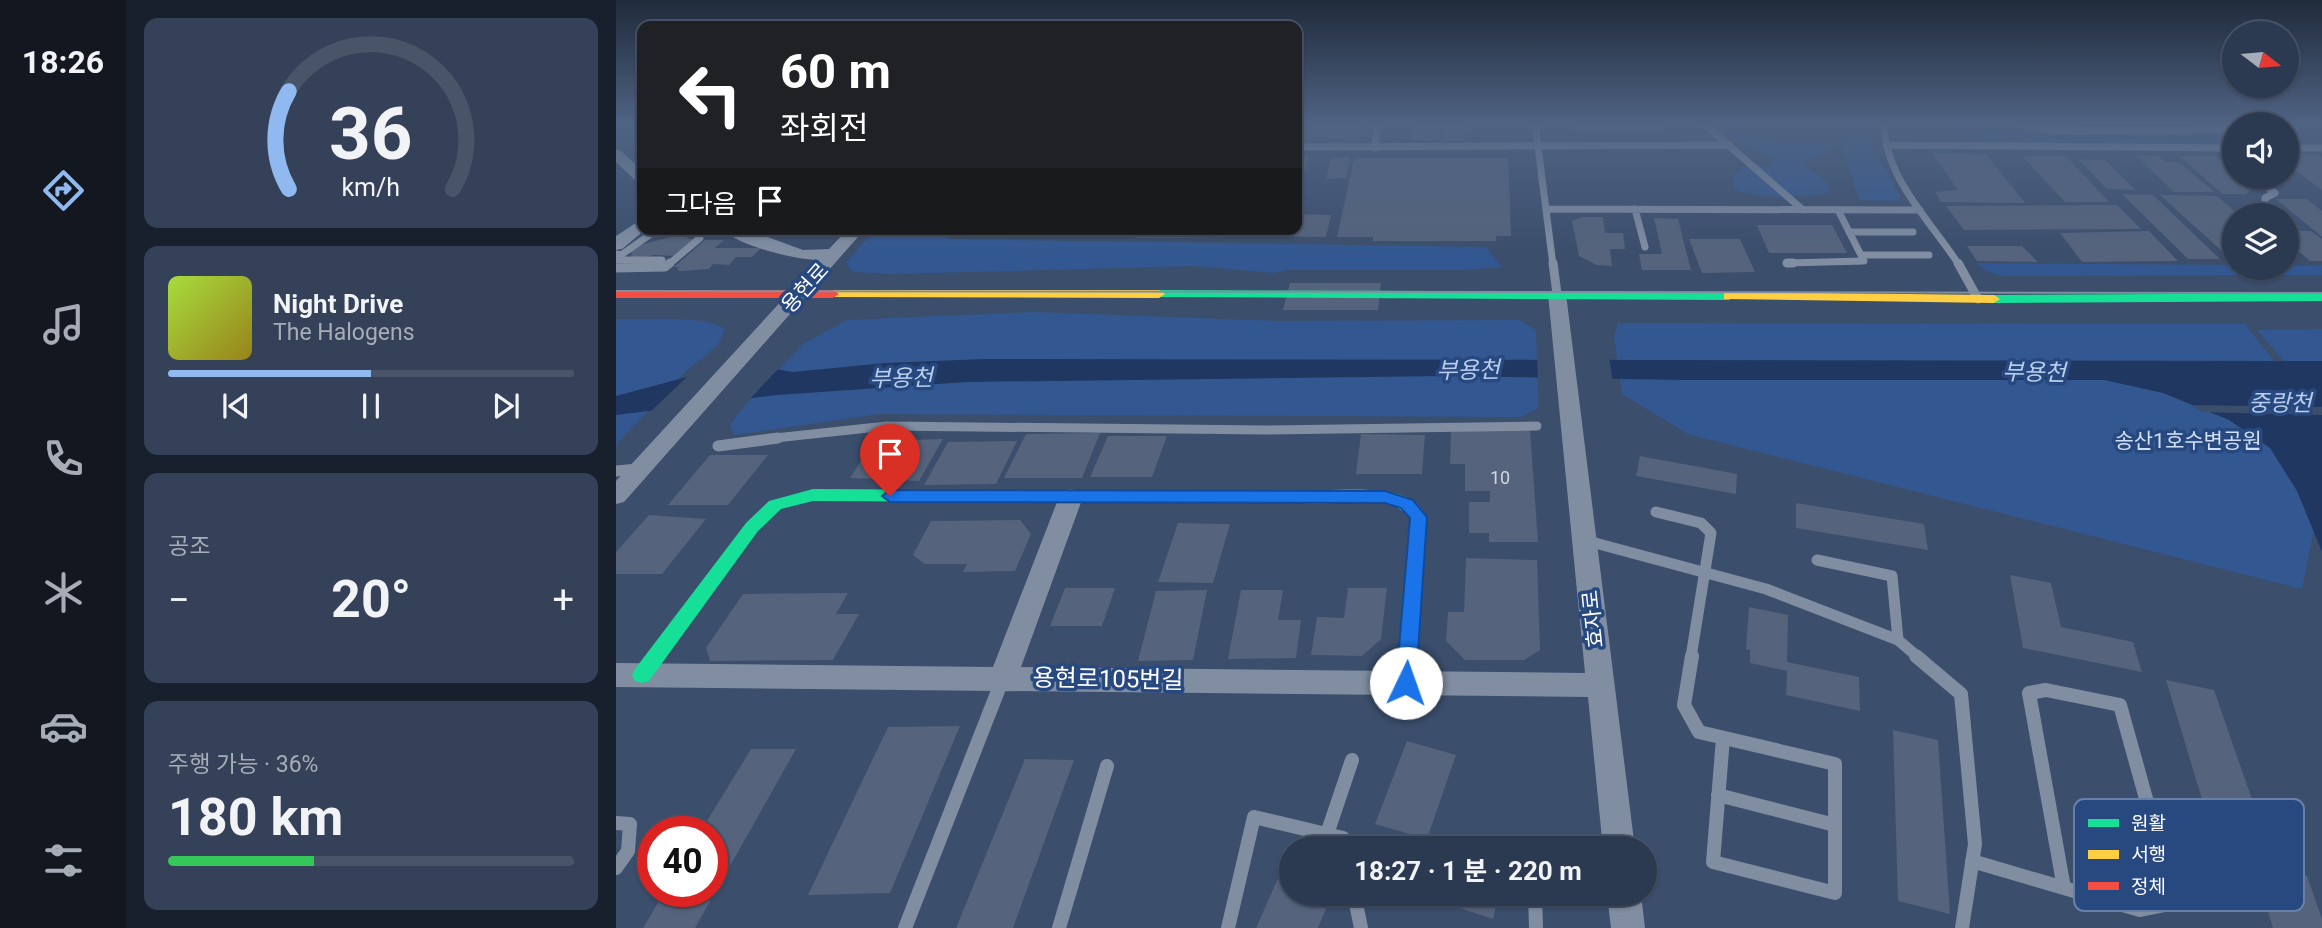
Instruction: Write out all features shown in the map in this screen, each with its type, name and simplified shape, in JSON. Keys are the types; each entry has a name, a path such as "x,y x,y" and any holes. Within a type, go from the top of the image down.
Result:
{"main road":[{"path":"616,294 1557,294 1979,299 2322,297"},
{"path":"629,675 752,527 775,505 813,495 1385,497 1407,504 1418,517 1406,683"}],"street":[{"path":"617,255 637,231"},
{"path":"745,235 782,250 803,255 836,254"},
{"name":"용현로","path":"641,468 852,235"},
{"path":"1557,294 1561,334"},
{"name":"효자로","path":"1561,334 1618,836"},
{"path":"616,496 641,468"},
{"path":"1003,678 1072,497"},
{"name":"용현로105번길","path":"629,675 1601,685"},
{"path":"1625,906 1628,928"}],"lane":[{"path":"1540,166 1557,294"},
{"path":"1754,166 1803,210"},
{"path":"1893,166 1979,299"},
{"path":"2265,203 2265,198 2275,193 2270,189"},
{"path":"1546,209 1920,210"},
{"path":"1635,209 1645,247"},
{"path":"1787,263 1864,261 1838,210"},
{"path":"1849,232 1913,232"},
{"path":"617,255 649,235"},
{"path":"616,268 665,267 700,238 700,235"},
{"path":"617,255 662,260"},
{"path":"1861,255 1929,255"},
{"path":"718,446 834,430 887,426 1266,430 1537,426"},
{"path":"616,471 641,468"},
{"path":"1656,512 1701,523 1711,534 1684,705 1699,732 1835,764 1835,893 1713,862 1723,738"},
{"path":"1584,540 1766,589 1898,640 1961,694 1975,844 1962,928"},
{"path":"1817,560 1892,576 1898,640"},
{"path":"905,928 1003,678"},
{"path":"2064,888 2029,693 2046,690 2120,705 2146,799"},
{"path":"1327,834 1352,760"},
{"path":"1059,928 1107,766"},
{"path":"1718,796 1835,825"},
{"path":"1228,928 1254,817 1335,836"},
{"path":"616,823 630,824 628,851 616,868"},
{"path":"1972,860 2074,891"},
{"path":"1356,906 1361,928"},
{"path":"1535,906 1536,928"}],"green space":[{"path":"1747,166 1807,166 1826,181 1830,192 1782,197 1745,193 1734,189 1732,176"},
{"path":"1848,166 1884,166 1900,197 1899,201 1859,200"},
{"path":"870,235 941,235 951,239 1486,247 1502,267 1465,270 1288,270 1274,273 1195,266 893,274 853,272 846,263"},
{"path":"1976,263 2222,265 2222,275 2004,276 1989,272"},
{"path":"2322,265 2322,275 2299,275 2299,266"},
{"path":"1034,312 1276,321 1519,320 1536,330 1538,408 1520,417 879,414 734,435 730,425 746,404 803,344 847,320"},
{"path":"616,319 703,321 725,329 718,345 685,372 616,445"},
{"name":"송산1호수변공원","path":"1618,323 2245,324 2322,423 2322,489 2302,589 1688,434 1622,394 1614,336"},
{"path":"2322,329 2322,405 2257,330"}],"water":[{"name":"중랑천","path":"984,359 2322,361 2322,552 2297,491 2270,448 2229,420 2163,393 2104,380 1683,380 1444,376 967,382 777,395 616,415 616,396 739,363 793,372 885,363"}],"pier":[{"path":"1537,356 1609,356 1613,382 1538,381"},
{"path":"738,359 781,366 747,402 647,415 692,372"},
{"path":"2192,405 2322,407 2322,415 2201,412"}],"building":[{"path":"1329,166 1349,166 1346,178 1326,179"},
{"path":"1352,166 1508,166 1511,236 1496,236 1496,241 1373,241 1373,237 1337,237"},
{"path":"1941,166 1996,166 2025,203 1941,202 1935,192 1958,190"},
{"path":"2032,166 2076,166 2109,202 2065,202"},
{"path":"2085,166 2112,166 2136,190 2107,189"},
{"path":"2147,166 2184,166 2214,192 2174,192"},
{"path":"2191,166 2222,166 2222,189 2251,189 2246,194 2223,194"},
{"path":"2299,166 2322,166 2322,190 2299,173"},
{"path":"2122,194 2153,195 2220,259 2188,259"},
{"path":"2160,195 2217,196 2225,203 2222,203 2222,251"},
{"path":"2276,199 2307,199 2322,211 2322,237 2299,218 2299,203 2281,203"},
{"path":"2117,205 2141,229 1964,230 1946,206"},
{"path":"1302,214 1331,215 1326,237 1239,236 1302,235"},
{"path":"1582,217 1603,217 1605,233 1623,233 1625,249 1610,249 1612,266 1597,265 1579,256 1572,221"},
{"path":"1654,218 1678,219 1691,270 1642,270 1639,254 1662,254"},
{"path":"1757,225 1832,225 1847,253 1769,253"},
{"path":"2149,231 2178,261 2082,262 2060,233"},
{"path":"2299,231 2311,231 2322,239 2322,261 2310,261 2299,251"},
{"path":"678,235 695,240 676,256 654,255 631,260 632,247"},
{"path":"949,235 1007,235 1006,237 948,237"},
{"path":"1010,235 1033,235 1032,237 1009,237"},
{"path":"1088,235 1126,235 1125,237 1087,237"},
{"path":"1136,235 1230,235 1230,237 1135,238"},
{"path":"1689,239 1740,239 1755,272 1702,273"},
{"path":"705,240 724,240 715,248 761,248 752,257 736,257 729,265 713,264 709,269 681,271 677,270 679,267 674,267"},
{"path":"1967,246 2022,246 2038,262 1977,261"},
{"path":"1290,283 1381,283 1378,310 1283,310"},
{"path":"1530,429 1538,542 1489,542 1489,533 1469,533 1469,502 1490,502 1490,491 1465,491 1465,464 1450,464 1451,430"},
{"path":"1100,433 1082,478 1004,478 1026,434"},
{"path":"1361,434 1425,435 1422,474 1356,474"},
{"path":"1108,436 1167,436 1152,477 1090,477"},
{"path":"943,439 919,481 850,478 874,441"},
{"path":"1017,441 996,484 924,485 948,442"},
{"path":"710,455 768,455 728,505 668,505"},
{"path":"1640,456 1737,474 1736,494 1636,476"},
{"path":"1796,503 1924,524 1928,550 1796,528"},
{"path":"649,515 706,519 662,574 616,574 616,552"},
{"path":"1020,520 1031,534 1015,571 963,572 967,564 925,564 913,555 931,521"},
{"path":"1178,523 1230,524 1213,583 1158,582"},
{"path":"1466,558 1537,560 1540,650 1524,660 1465,660 1446,641 1448,612 1464,612"},
{"path":"2010,575 2051,583 2061,627 2133,642 2142,672 2023,648"},
{"path":"1065,588 1115,588 1102,626 1050,626"},
{"path":"1348,588 1387,588 1381,639 1362,656 1311,655 1317,617 1344,618"},
{"path":"1207,590 1193,660 1138,661 1156,591"},
{"path":"1241,590 1283,590 1278,620 1301,620 1296,658 1228,659"},
{"path":"848,593 836,614 859,614 833,660 710,661 706,648 743,594"},
{"path":"1749,607 1788,615 1787,662 1859,677 1860,711 1786,695 1787,671 1750,663 1750,650 1746,649"},
{"path":"2166,680 2214,690 2252,799 2202,799"},
{"path":"960,726 890,893 808,895 888,727"},
{"path":"1893,730 1938,740 1950,914 1898,901"},
{"path":"1407,741 1456,755 1428,836 1409,836 1410,834 1375,824"},
{"path":"751,749 796,749 728,870 728,816 710,816"},
{"path":"1025,759 1074,760 1013,928 956,928"},
{"path":"2304,875 2307,876 2322,919 2322,928 2273,928 2268,911 2304,911"},
{"path":"1279,876 1279,906 1327,906 1318,928 1256,928"},
{"path":"1453,906 1496,906 1493,919"},
{"path":"655,907 707,907 695,928 643,928"}],"tram line":[{"path":"616,291 2322,293"}],"traffic: fast":[{"path":"1159,294 1729,296"},
{"path":"1994,299 2322,297"},
{"path":"642,675 752,527 775,505 813,495 991,496"},
{"path":"1300,497 1385,497 1407,504 1418,517 1406,683"}],"traffic: slow":[{"path":"833,294 1159,294"},
{"path":"1729,296 1994,299"},
{"path":"991,496 1300,497"}],"traffic: jam":[{"path":"616,294 833,294"}],"route":[{"path":"890,496 1385,497 1407,504 1418,517 1406,683"}],"water label":[{"name":"부용천","path":"1468,370"},
{"name":"부용천","path":"2034,372"},
{"name":"부용천","path":"901,378"}]}
